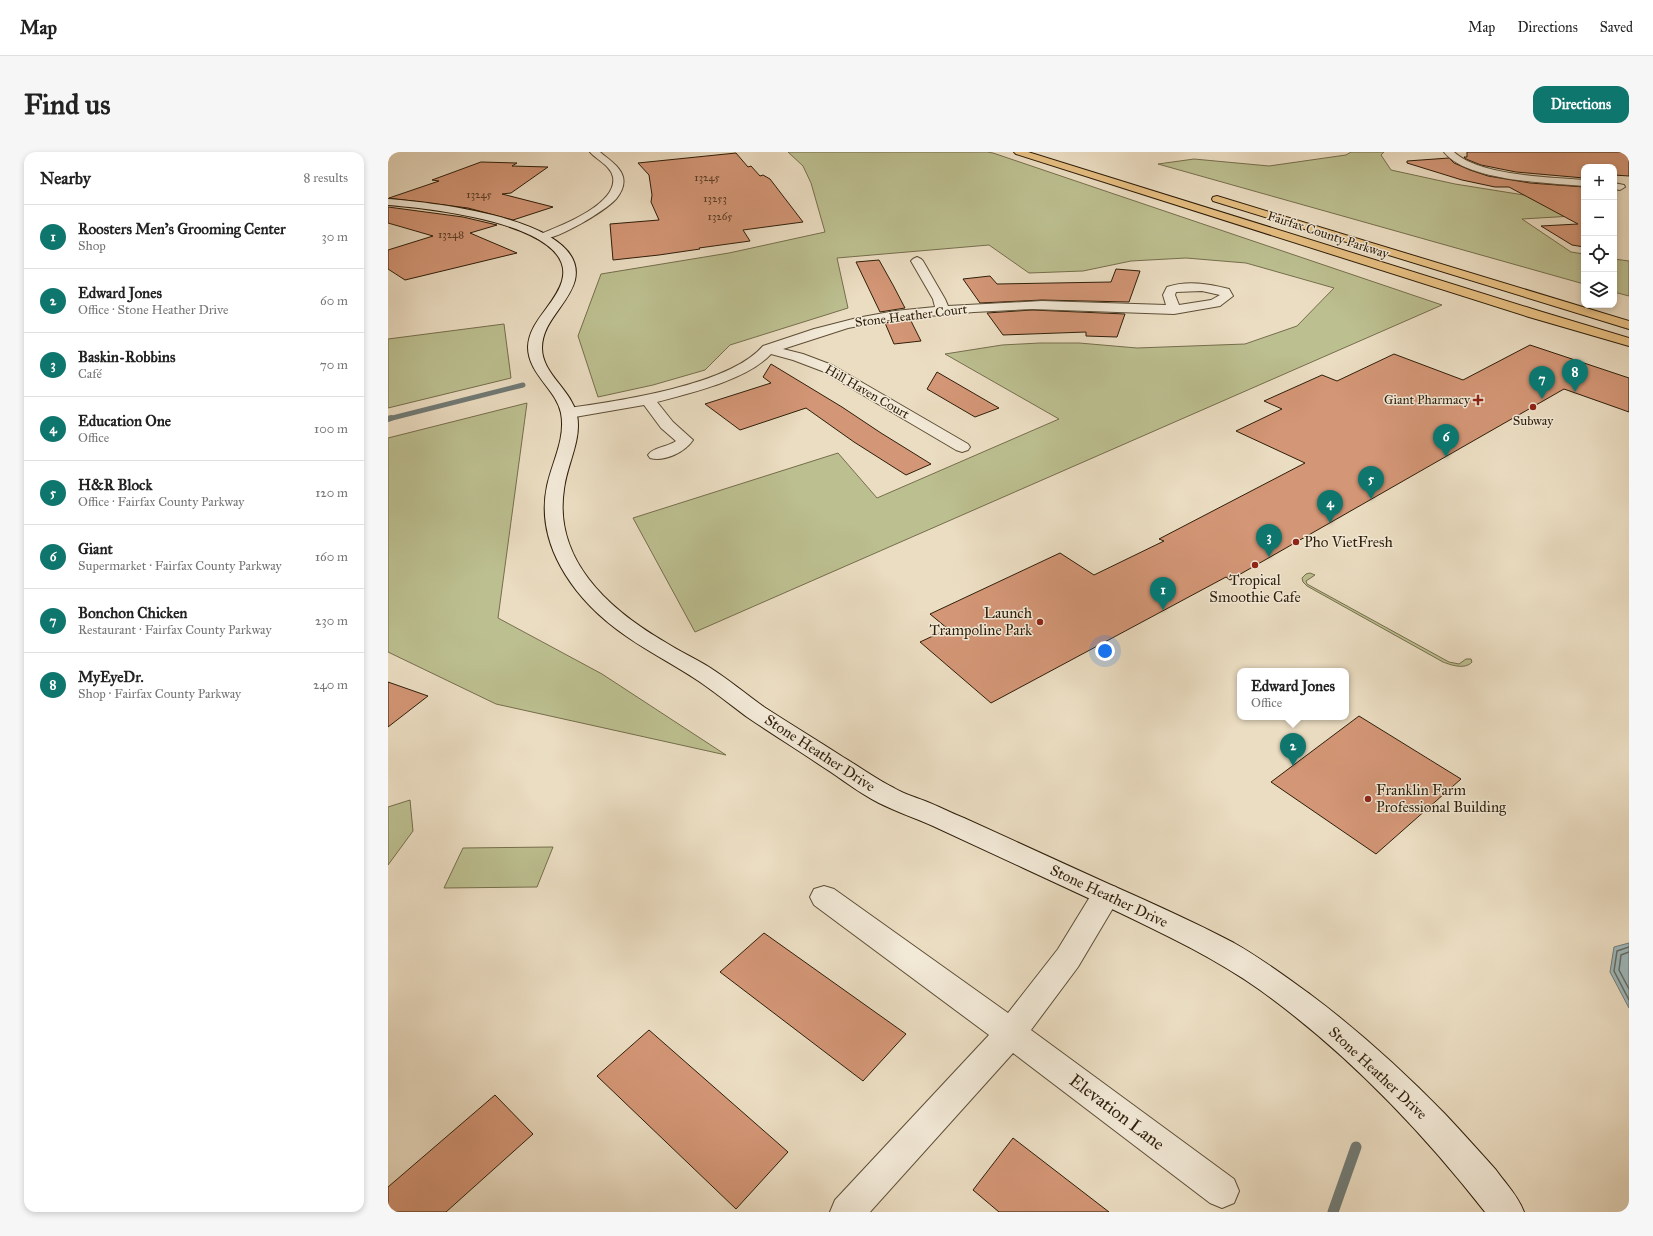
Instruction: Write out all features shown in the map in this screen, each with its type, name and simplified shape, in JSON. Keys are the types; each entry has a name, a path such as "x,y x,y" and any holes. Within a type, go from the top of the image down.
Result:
{"highway":[{"name":"Fairfax County Parkway","path":"1018,152 1527,312 1629,342"},
{"name":"Fairfax County Parkway","path":"1205,195 1629,325"}],"street":[{"path":"542,237 578,222 593,213 615,192 619,178 616,172 595,152"},
{"path":"1449,152 1458,160 1492,172 1520,177 1581,183"},
{"name":"Stone Heather Drive","path":"388,202 442,208 516,226 542,237 556,246 567,260 570,270 569,282 563,294 541,325 535,348 538,361 545,375 560,393 569,413 570,438 556,488 554,511 557,535 568,563 584,588 608,613 640,637 702,674 778,728 889,797 922,810 1162,920 1226,953 1270,981 1336,1032 1403,1093 1463,1157 1507,1212"},
{"path":"917,262 939,299 943,311"},
{"name":"Stone Heather Court","path":"569,413 648,400 716,379 738,371 753,363 768,349 847,324 868,320 943,311 1033,305 1174,310"},
{"name":"Hill Haven Court","path":"768,349 798,357 827,368 962,447"},
{"path":"648,400 667,425 685,440 684,443 678,447 656,455"},
{"path":"847,1212 1011,1033 1068,958 1106,895"},
{"name":"Elevation Lane","path":"824,897 1011,1033 1222,1191"}],"green space":[{"path":"788,152 993,153 1442,305 695,632 633,518 838,453 877,498 1059,419 945,354 1002,345 1040,343 1079,343 1137,348 1245,344 1297,326 1334,288 1246,263 1186,258 1131,261 1083,271 1029,273 989,245 837,258 848,308 730,345 705,370 653,385 598,397 578,336 601,274 729,253 825,232 811,183 803,166"},
{"path":"1351,152 1384,152 1381,155 1391,170 1455,184 1574,203 1573,216 1522,219 1571,252 1581,254 1581,283 1158,164 1194,159 1269,166 1346,155"},
{"path":"1617,259 1629,261 1629,296 1617,293"},
{"path":"504,324 511,378 388,408 388,339"},
{"path":"527,403 498,618 602,674 726,755 496,704 388,652 388,438"},
{"path":"1310,573 1315,575 1306,581 1307,584 1449,662 1459,664 1466,659 1471,659 1472,662 1466,666 1462,666 1443,662 1307,586 1303,582 1302,578 1306,574"},
{"path":"410,800 413,831 388,865 388,807"},
{"path":"553,847 537,887 444,888 463,848"}],"water":[{"path":"1629,943 1629,1008 1610,972 1614,947"}],"building":[{"path":"1467,152 1629,152 1629,176 1617,175 1617,164 1581,164 1581,178 1516,172 1481,165 1464,157 1467,157"},
{"path":"736,153 748,167 751,166 760,176 763,175 770,179 803,222 743,230 750,241 659,255 613,260 610,224 659,220 651,202 652,195 649,175 638,163"},
{"path":"1449,158 1454,163 1488,176 1530,183 1581,187 1581,246 1572,245 1541,226 1578,224 1509,187 1495,187 1462,180 1407,163 1407,161"},
{"path":"481,162 517,163 512,166 548,167 511,193 502,194 553,207 513,220 468,208 389,198 439,181 432,180"},
{"path":"388,207 463,217 497,225 470,233 517,253 405,280 388,269 388,250 433,236 388,223"},
{"path":"879,260 905,308 880,312 856,262"},
{"path":"1116,269 1140,271 1129,302 1042,300 980,303 963,279 990,276 997,284 1111,282"},
{"path":"1032,310 1125,314 1117,337 1086,336 1086,332 1003,335 987,313"},
{"path":"910,319 921,341 894,344 885,323"},
{"path":"1530,345 1629,378 1629,412 1564,389 1230,580 1226,577 991,703 920,642 948,629 930,614 1060,553 1094,575 1164,541 1159,539 1305,463 1236,431 1282,409 1264,401 1322,375 1337,381 1394,354 1463,380"},
{"path":"771,364 931,464 906,475 854,442 806,408 740,430 705,404 771,383 763,377"},
{"path":"937,372 999,408 975,417 927,389"},
{"path":"388,682 428,696 388,727"},
{"name":"Franklin Farm Professional Building","path":"1359,716 1461,779 1376,854 1271,782"},
{"path":"764,933 906,1034 863,1081 720,972"},
{"path":"649,1030 788,1152 736,1209 597,1076"},
{"path":"495,1095 533,1134 446,1212 388,1212 388,1187"},
{"path":"1013,1138 1109,1212 999,1212 973,1190"}],"waterway":[{"path":"391,418 388,419 523,385"},
{"path":"1333,1212 1356,1147"}],"place":[{"name":"MyEyeDr.","path":"1575,392"},
{"name":"Bonchon Chicken","path":"1542,399"},
{"name":"Giant Pharmacy","path":"1478,400"},
{"name":"Subway","path":"1533,407"},
{"name":"Giant","path":"1446,457"},
{"name":"H&R Block","path":"1371,499"},
{"name":"Education One","path":"1330,523"},
{"name":"Pho VietFresh","path":"1296,542"},
{"name":"Baskin-Robbins","path":"1269,557"},
{"name":"Tropical Smoothie Cafe","path":"1255,565"},
{"name":"Roosters Men's Grooming Center","path":"1163,610"},
{"name":"Launch Trampoline Park","path":"1040,622"},
{"name":"Edward Jones","path":"1293,766"},
{"name":"Franklin Farm Professional Building","path":"1368,799"}]}
